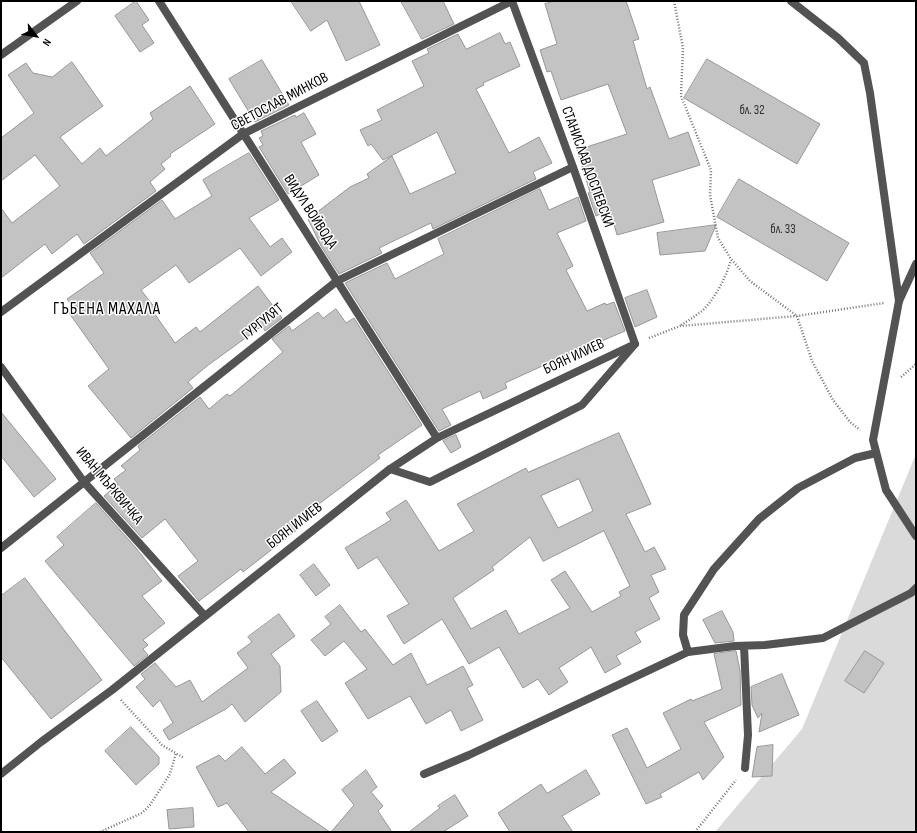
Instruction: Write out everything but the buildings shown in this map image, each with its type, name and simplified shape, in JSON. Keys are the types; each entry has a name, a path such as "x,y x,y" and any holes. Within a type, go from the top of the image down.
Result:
{"street":[{"path":"1,55 77,1"},
{"name":"ВИДУЛ ВОЙВОДА","path":"160,1 437,438"},
{"name":"СВЕТОСЛАВ МИНКОВ","path":"1,312 243,134 512,1"},
{"name":"СТАНИСЛАВ ДОСПЕВСКИ","path":"512,1 573,167 635,344"},
{"path":"792,1 838,38 864,63 870,93 899,301"},
{"name":"ГУРГУЛЯТ","path":"1,548 337,281 573,167"},
{"path":"916,264 899,301 874,440 886,490 916,536"},
{"path":"390,469 430,482 582,405 635,344"},
{"name":"БОЯН ИЛИЕВ","path":"1,774 41,742 112,690 390,469 437,438 635,344"},
{"name":"ИВАН МЪРКВИЧКА","path":"1,368 84,482 204,616"},
{"path":"688,652 683,634 684,614 714,569 759,519 798,488 855,458 876,453"},
{"path":"424,774 469,755 688,652 823,638 911,593 916,588"},
{"path":"744,646 748,735 744,768"}],"path":[{"path":"674,1 683,48 681,96 711,170 710,195 718,238 731,259 750,281 797,316 812,361 833,400 850,422 874,440"},
{"path":"635,344 680,326 703,310 727,273 731,259"},
{"path":"680,326 797,316 899,301"},
{"path":"112,690 162,745 184,758"},
{"path":"100,832 142,813 150,805 170,774 176,753"},
{"path":"695,832 744,768"}],"shaded area":[{"path":"916,454 916,832 715,832 802,729"}],"district":[{"name":"ГЪБЕНА МАХАЛА","path":"107,310"}]}
